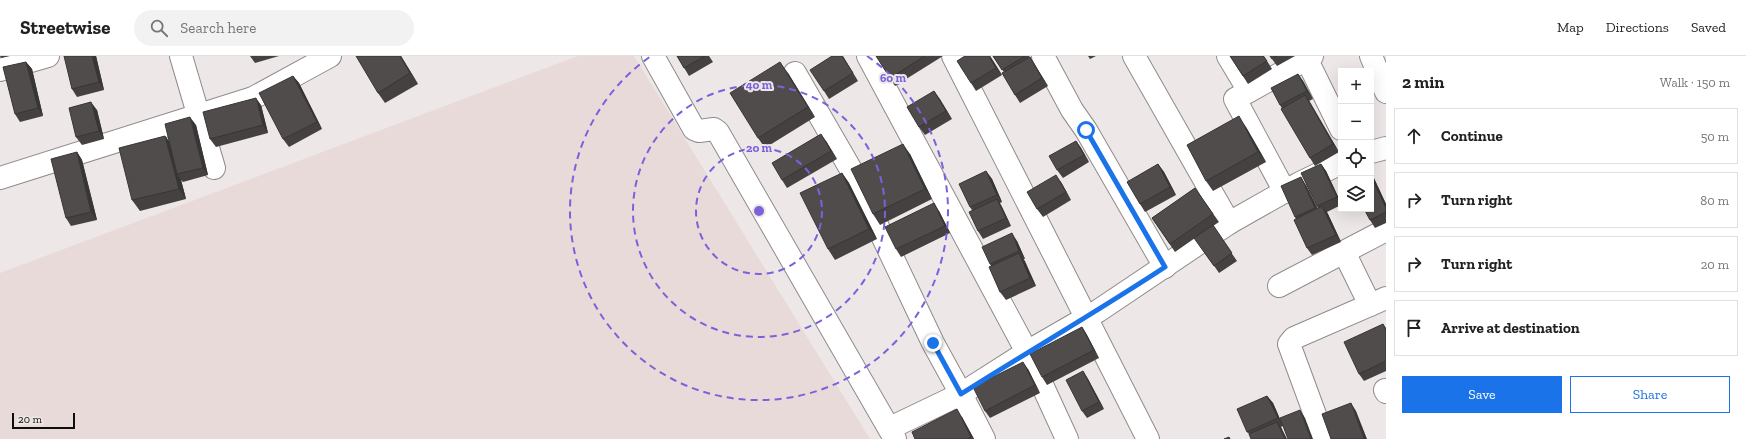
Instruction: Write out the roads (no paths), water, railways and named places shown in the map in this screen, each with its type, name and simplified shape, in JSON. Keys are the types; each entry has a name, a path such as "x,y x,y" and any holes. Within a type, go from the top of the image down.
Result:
{"street":[{"path":"0,70 48,56"},
{"path":"181,56 214,168"},
{"path":"0,178 253,98 330,56"},
{"path":"653,56 694,129 699,131 714,129 718,132 893,434 961,394 1027,352 1086,318 1165,267 1229,223 1338,165"},
{"path":"868,56 1027,352 1067,439"},
{"path":"953,56 1148,439"},
{"path":"1043,56 1072,110 1086,130 1165,267"},
{"path":"1134,56 1229,223"},
{"path":"1228,56 1249,91"},
{"path":"1371,56 1386,92"},
{"path":"1285,192 1235,99 1308,57 1338,122"},
{"path":"795,73 850,168 933,343 984,439"},
{"path":"1374,151 1386,148"},
{"path":"1279,286 1386,230"},
{"path":"1324,439 1289,344 1294,338 1378,302 1344,252"}]}
